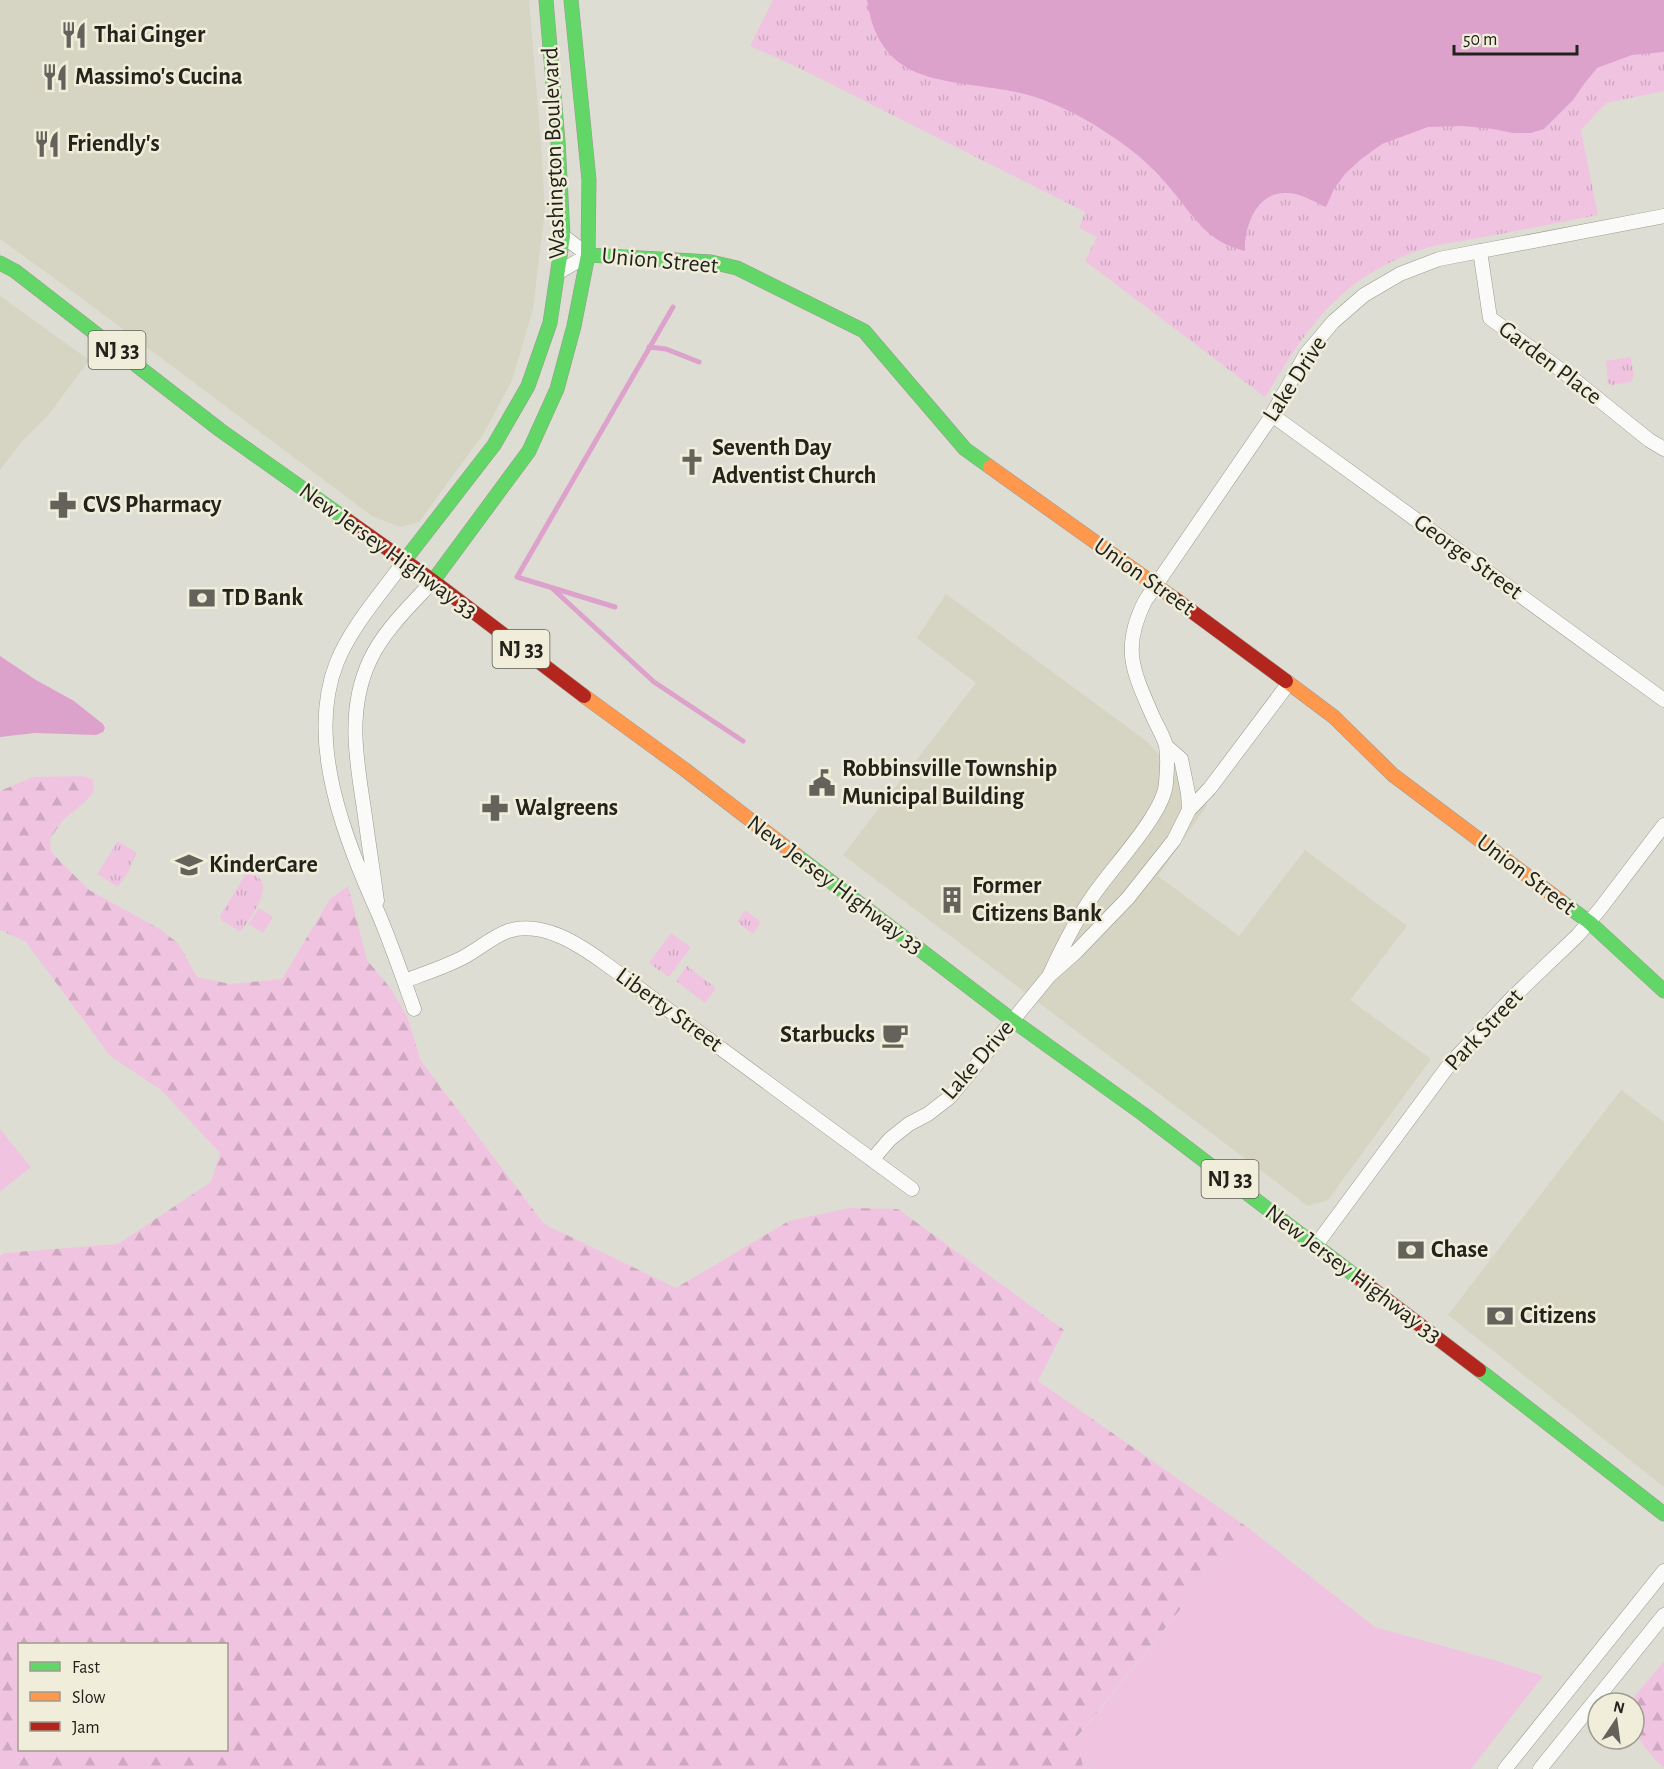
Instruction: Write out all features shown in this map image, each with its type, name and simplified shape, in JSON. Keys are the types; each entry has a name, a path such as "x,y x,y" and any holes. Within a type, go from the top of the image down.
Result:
{"street":[{"name":"Washington Boulevard","path":"414,1009 344,827 328,764 325,706 337,663 347,642 405,560 494,445 528,386 550,322 563,236 546,0"},
{"name":"Washington Boulevard","path":"378,915 356,760 354,719 357,695 369,661 377,647 404,612 433,581 529,451 557,388 574,326 588,255 590,180 571,0"},
{"name":"Lake Drive","path":"1048,976 1089,901 1162,801 1166,784 1166,746 1139,684 1131,653 1131,641 1139,613 1272,415 1295,372 1319,338 1333,322 1364,295 1419,265 1460,254 1664,216"},
{"path":"559,272 588,255 563,236"},
{"name":"Garden Place","path":"1480,251 1490,318 1664,449"},
{"name":"Union Street","path":"588,255 711,262 737,268 864,332 964,449 1156,585 1334,717 1393,776 1439,808 1589,922 1664,991"},
{"name":"New Jersey Highway 33","path":"0,261 220,430 405,560 610,716 692,775 1012,1020 1143,1114 1664,1514"},
{"name":"George Street","path":"1272,415 1664,700"},
{"path":"1189,810 1210,788 1289,683"},
{"name":"Lake Drive","path":"872,1160 890,1139 950,1097 1048,976 1076,952 1128,898 1174,840 1189,810 1181,759 1166,746"},
{"name":"Park Street","path":"1316,1245 1449,1065 1578,935 1664,825"},
{"name":"Liberty Street","path":"404,981 462,958 508,931 528,928 552,933 579,945 606,964 912,1190"},
{"path":"1640,1495 1664,1507"},
{"path":"1505,1769 1664,1571"},
{"path":"1540,1769 1664,1615"}],"shaded area":[{"path":"0,0 529,0 545,209 533,309 512,380 484,433 419,522 400,527 372,516 0,239"},
{"path":"867,0 1664,0 1664,52 1632,55 1597,68 1573,100 1544,129 1531,133 1513,133 1463,126 1428,127 1382,144 1360,160 1345,174 1334,189 1326,207 1291,193 1276,194 1267,198 1254,212 1250,221 1245,251 1232,247 1210,234 1144,161 1116,139 1083,118 1035,97 930,77 908,68 889,53 875,31"},
{"path":"0,296 89,360 50,413 23,440 0,470"},
{"path":"946,594 1145,740 1207,805 1158,876 1239,936 1305,850 1407,926 1350,1000 1431,1059 1328,1200 1308,1206 843,855 976,683 917,638"},
{"path":"0,656 36,680 74,701 103,724 105,728 103,732 96,735 35,733 0,737"},
{"path":"1621,1090 1664,1122 1664,1487 1448,1315"}],"green space":[{"path":"773,0 1664,0 1664,91 1606,103 1581,130 1598,215 1431,247 1379,268 1333,302 1301,341 1265,397 1085,261 1097,237 1079,228 1085,212 797,67 750,46"},
{"path":"1631,357 1634,377 1631,382 1612,385 1608,383 1606,361"},
{"path":"82,776 93,779 94,791 86,801 62,821 50,839 51,852 89,890 158,928 178,943 197,977 230,984 282,979 330,899 348,886 367,960 391,989 407,1016 421,1061 544,1224 676,1288 789,1221 849,1208 898,1209 1064,1330 1038,1381 1247,1527 1077,1737 1083,1767 1091,1769 0,1769 0,1256 4,1253 118,1244 211,1182 220,1153 161,1090 110,1056 26,942 0,930 0,791 33,777"},
{"path":"118,841 137,853 118,887 97,874"},
{"path":"250,873 261,880 262,894 253,913 239,931 221,920 220,916 245,875"},
{"path":"259,908 273,917 263,933 248,924"},
{"path":"745,910 761,922 753,934 737,922"},
{"path":"671,933 691,947 669,977 649,963"},
{"path":"687,966 716,988 705,1003 676,981"},
{"path":"0,1129 31,1167 0,1192"},
{"path":"1247,1527 1375,1627 1543,1676 1471,1769 1091,1769 1083,1767 1077,1738"},
{"path":"1664,1661 1664,1768 1646,1749 1646,1691 1639,1691"}],"waterway":[{"path":"615,607 517,577 673,307"},
{"path":"649,347 666,349 699,362"},
{"path":"553,589 654,682 743,741"}],"traffic: fast":[{"path":"405,560 494,445 528,386 550,323 563,236 546,0"},
{"path":"433,581 529,451 557,389 574,326 588,255 589,180 571,0"},
{"path":"588,255 711,262 737,268 864,331 965,449 990,467"},
{"path":"0,263 15,271 220,430 347,520"},
{"path":"796,855 1012,1020 1143,1114 1362,1281"},
{"path":"1562,902 1589,922 1664,991"},
{"path":"1479,1370 1664,1514"}],"traffic: slow":[{"path":"990,467 1175,599"},
{"path":"1286,681 1334,717 1393,775 1562,902"},
{"path":"584,696 796,855"}],"traffic: jam":[{"path":"347,520 433,581 584,696"},
{"path":"1175,599 1286,681"},
{"path":"1362,1281 1479,1370"}],"place":[{"name":"Thai Ginger","path":"74,35"},
{"name":"Massimo's Cucina","path":"55,77"},
{"name":"Friendly's","path":"47,144"},
{"name":"Seventh Day Adventist Church","path":"692,462"},
{"name":"CVS Pharmacy","path":"63,505"},
{"name":"TD Bank","path":"202,598"},
{"name":"Robbinsville Township Municipal Building","path":"822,783"},
{"name":"Walgreens","path":"495,808"},
{"name":"KinderCare","path":"189,865"},
{"name":"Former Citizens Bank","path":"952,900"},
{"name":"Starbucks","path":"895,1035"},
{"name":"Chase","path":"1411,1250"},
{"name":"Citizens","path":"1500,1316"}]}
